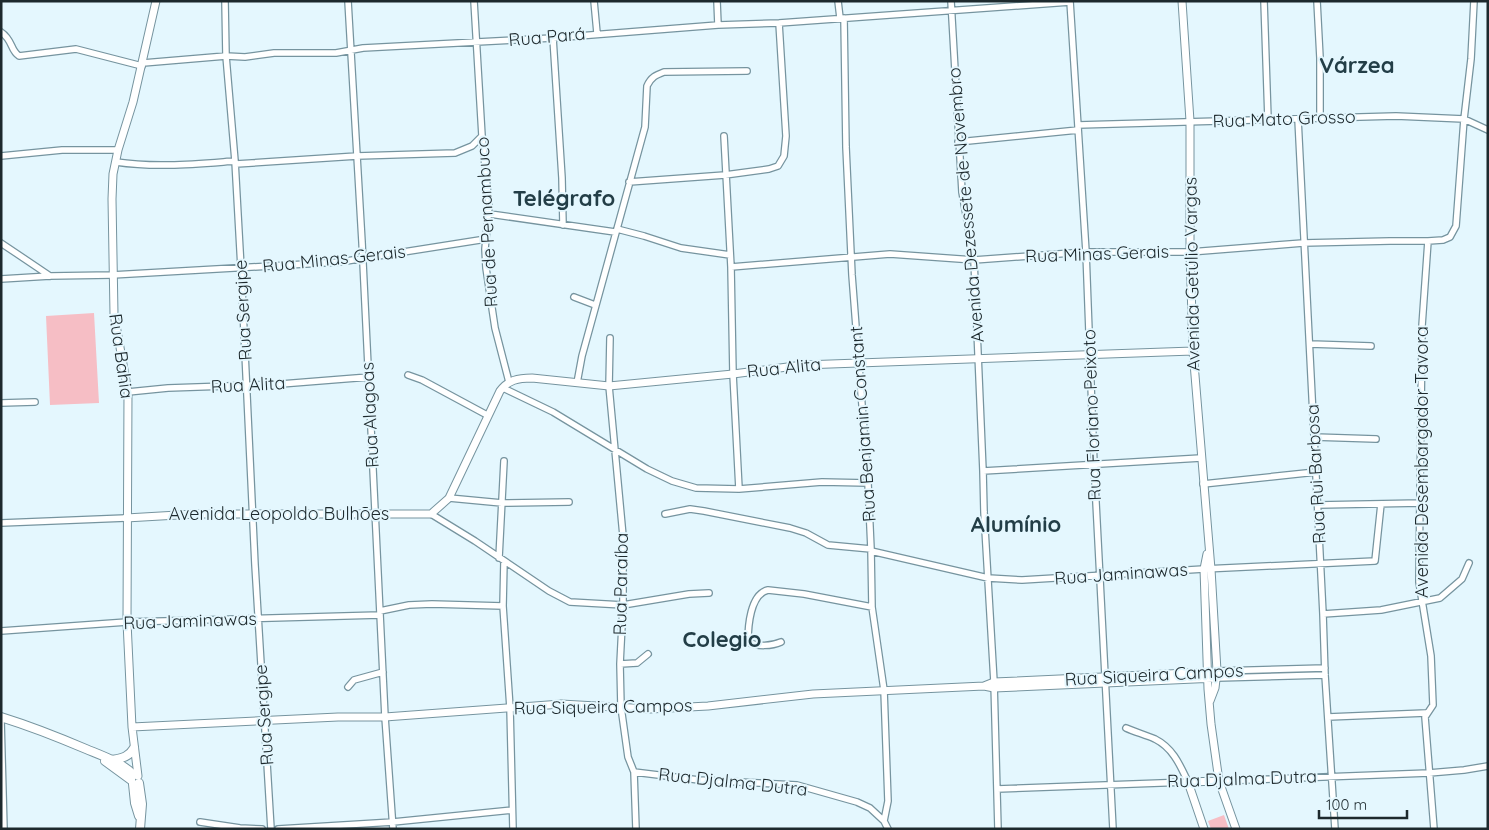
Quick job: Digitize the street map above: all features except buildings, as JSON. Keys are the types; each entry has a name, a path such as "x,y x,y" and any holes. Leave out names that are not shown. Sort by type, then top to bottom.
{"main road":[{"path":"1,719 28,725 126,767 135,780 135,803 140,825"},
{"path":"79,746 135,780"},
{"path":"112,760 125,757 134,748"}],"street":[{"name":"Rua Bahia","path":"135,780 127,622 128,392 114,314 112,199 113,174 118,150 143,64 156,1"},
{"name":"Rua Sergipe","path":"225,1 226,56 235,163 252,514 271,829"},
{"name":"Rua Alagoas","path":"348,1 363,258 385,717 393,826"},
{"name":"Rua de Pernambuco","path":"474,1 482,136 490,214 485,249 495,328 509,382"},
{"path":"594,1 597,33"},
{"path":"717,1 718,25"},
{"name":"Rua Benjamin Constant","path":"838,1 842,18 846,164 868,483 872,607 884,690 888,801 884,820"},
{"name":"Avenida Dezessete de Novembro","path":"952,1 962,192 974,260 988,598 994,685 998,829"},
{"name":"Rua Pará","path":"1,32 10,39 18,56 76,49 143,64 226,56 245,57 274,53 336,53 351,50 553,38 597,33 718,25 779,23 1070,1"},
{"name":"Rua Floriano Peixoto","path":"1070,1 1086,252 1094,464 1113,829"},
{"name":"Avenida Getúlio Vargas","path":"1182,1 1190,121 1190,252 1193,351 1208,546 1207,569 1210,621 1217,675 1210,701"},
{"path":"1264,1 1268,119"},
{"path":"1316,1 1320,58 1320,118"},
{"path":"1464,119 1471,59 1474,1"},
{"path":"629,182 725,175 769,169 778,166 782,162 786,136 779,23"},
{"path":"553,38 562,178 563,225"},
{"path":"577,383 595,305 645,127 647,86 650,80 656,74 674,72 747,71"},
{"name":"Rua Mato Grosso","path":"958,142 1078,128 1190,121 1396,116 1464,119 1488,130"},
{"name":"Rua Rui Barbosa","path":"1298,119 1334,829"},
{"name":"Rua Minas Gerais","path":"731,267 890,254 974,260 1086,252 1190,252 1303,243 1443,240 1450,237 1456,226 1464,119"},
{"path":"116,162 168,167 357,156 455,153 472,146 482,136"},
{"path":"724,136 739,489"},
{"path":"1,156 62,150 118,150"},
{"path":"490,214 616,231 644,236 681,248 730,255"},
{"name":"Rua Minas Gerais","path":"1,279 112,275 340,262 486,238"},
{"name":"Avenida Desembargador Tavora","path":"1428,241 1422,326 1419,582 1430,656 1433,706 1426,713 1425,717 1434,829"},
{"path":"1,243 50,276"},
{"path":"574,297 595,305"},
{"name":"Rua Paraíba","path":"610,338 609,386 623,536 623,605 620,664 621,707 628,757 634,772 636,829"},
{"path":"1310,344 1371,346"},
{"name":"Rua Alita","path":"509,382 520,378 532,378 609,386 803,365 1193,351"},
{"path":"408,375 422,380 487,415"},
{"name":"Rua Alita","path":"128,392 168,388 369,377"},
{"path":"509,382 503,388 487,415 448,498 431,514 563,600 580,604 623,605 690,594 709,593"},
{"path":"503,388 553,412 647,470 687,486 713,490 822,482 868,483"},
{"path":"1,403 35,402"},
{"path":"1314,437 1376,439"},
{"path":"983,470 1201,458"},
{"path":"504,461 502,503 503,606 510,708 513,829"},
{"path":"1203,484 1316,472"},
{"path":"448,498 502,503 569,502"},
{"path":"1318,505 1421,503"},
{"name":"Rua Jaminawas","path":"665,514 690,508 790,528 806,533 828,545 871,550 988,578 1022,580 1375,561 1381,504"},
{"name":"Avenida Leopoldo Bulhões","path":"1,523 159,515 431,514"},
{"path":"1323,614 1381,610 1440,598 1448,593 1462,578 1469,563"},
{"path":"782,642 754,645 748,642 753,609 756,600 764,591 804,594 872,607"},
{"name":"Rua Jaminawas","path":"1,632 127,622 258,619 380,613 409,605 503,606"},
{"name":"Avenida Getúlio Vargas","path":"1210,621 1208,675 1211,724 1220,781 1236,829"},
{"path":"620,664 637,663 648,654"},
{"path":"348,687 354,680 383,672"},
{"name":"Rua Siqueira Campos","path":"132,727 338,717 385,717 561,704 650,709 708,706 813,694 884,690 1208,675 1325,672"},
{"path":"1328,717 1426,713"},
{"path":"1,719 4,829"},
{"path":"1126,728 1166,746 1176,758 1188,782 1204,829"},
{"name":"Rua Djalma Dutra","path":"997,789 1429,773 1488,766"},
{"name":"Rua Djalma Dutra","path":"634,772 699,780 796,785 857,802 870,808 884,820"},
{"path":"278,829 393,826 512,810"},
{"path":"884,820 888,829"},
{"path":"200,822 262,829"}],"shaded area":[{"path":"94,313 99,403 50,405 46,316"},
{"path":"1224,815 1229,829 1211,829 1208,821"}],"district":[{"name":"Várzea","path":"1357,65"},
{"name":"Telégrafo","path":"564,198"},
{"name":"Alumínio","path":"1016,524"},
{"name":"Colegio","path":"722,639"}]}
